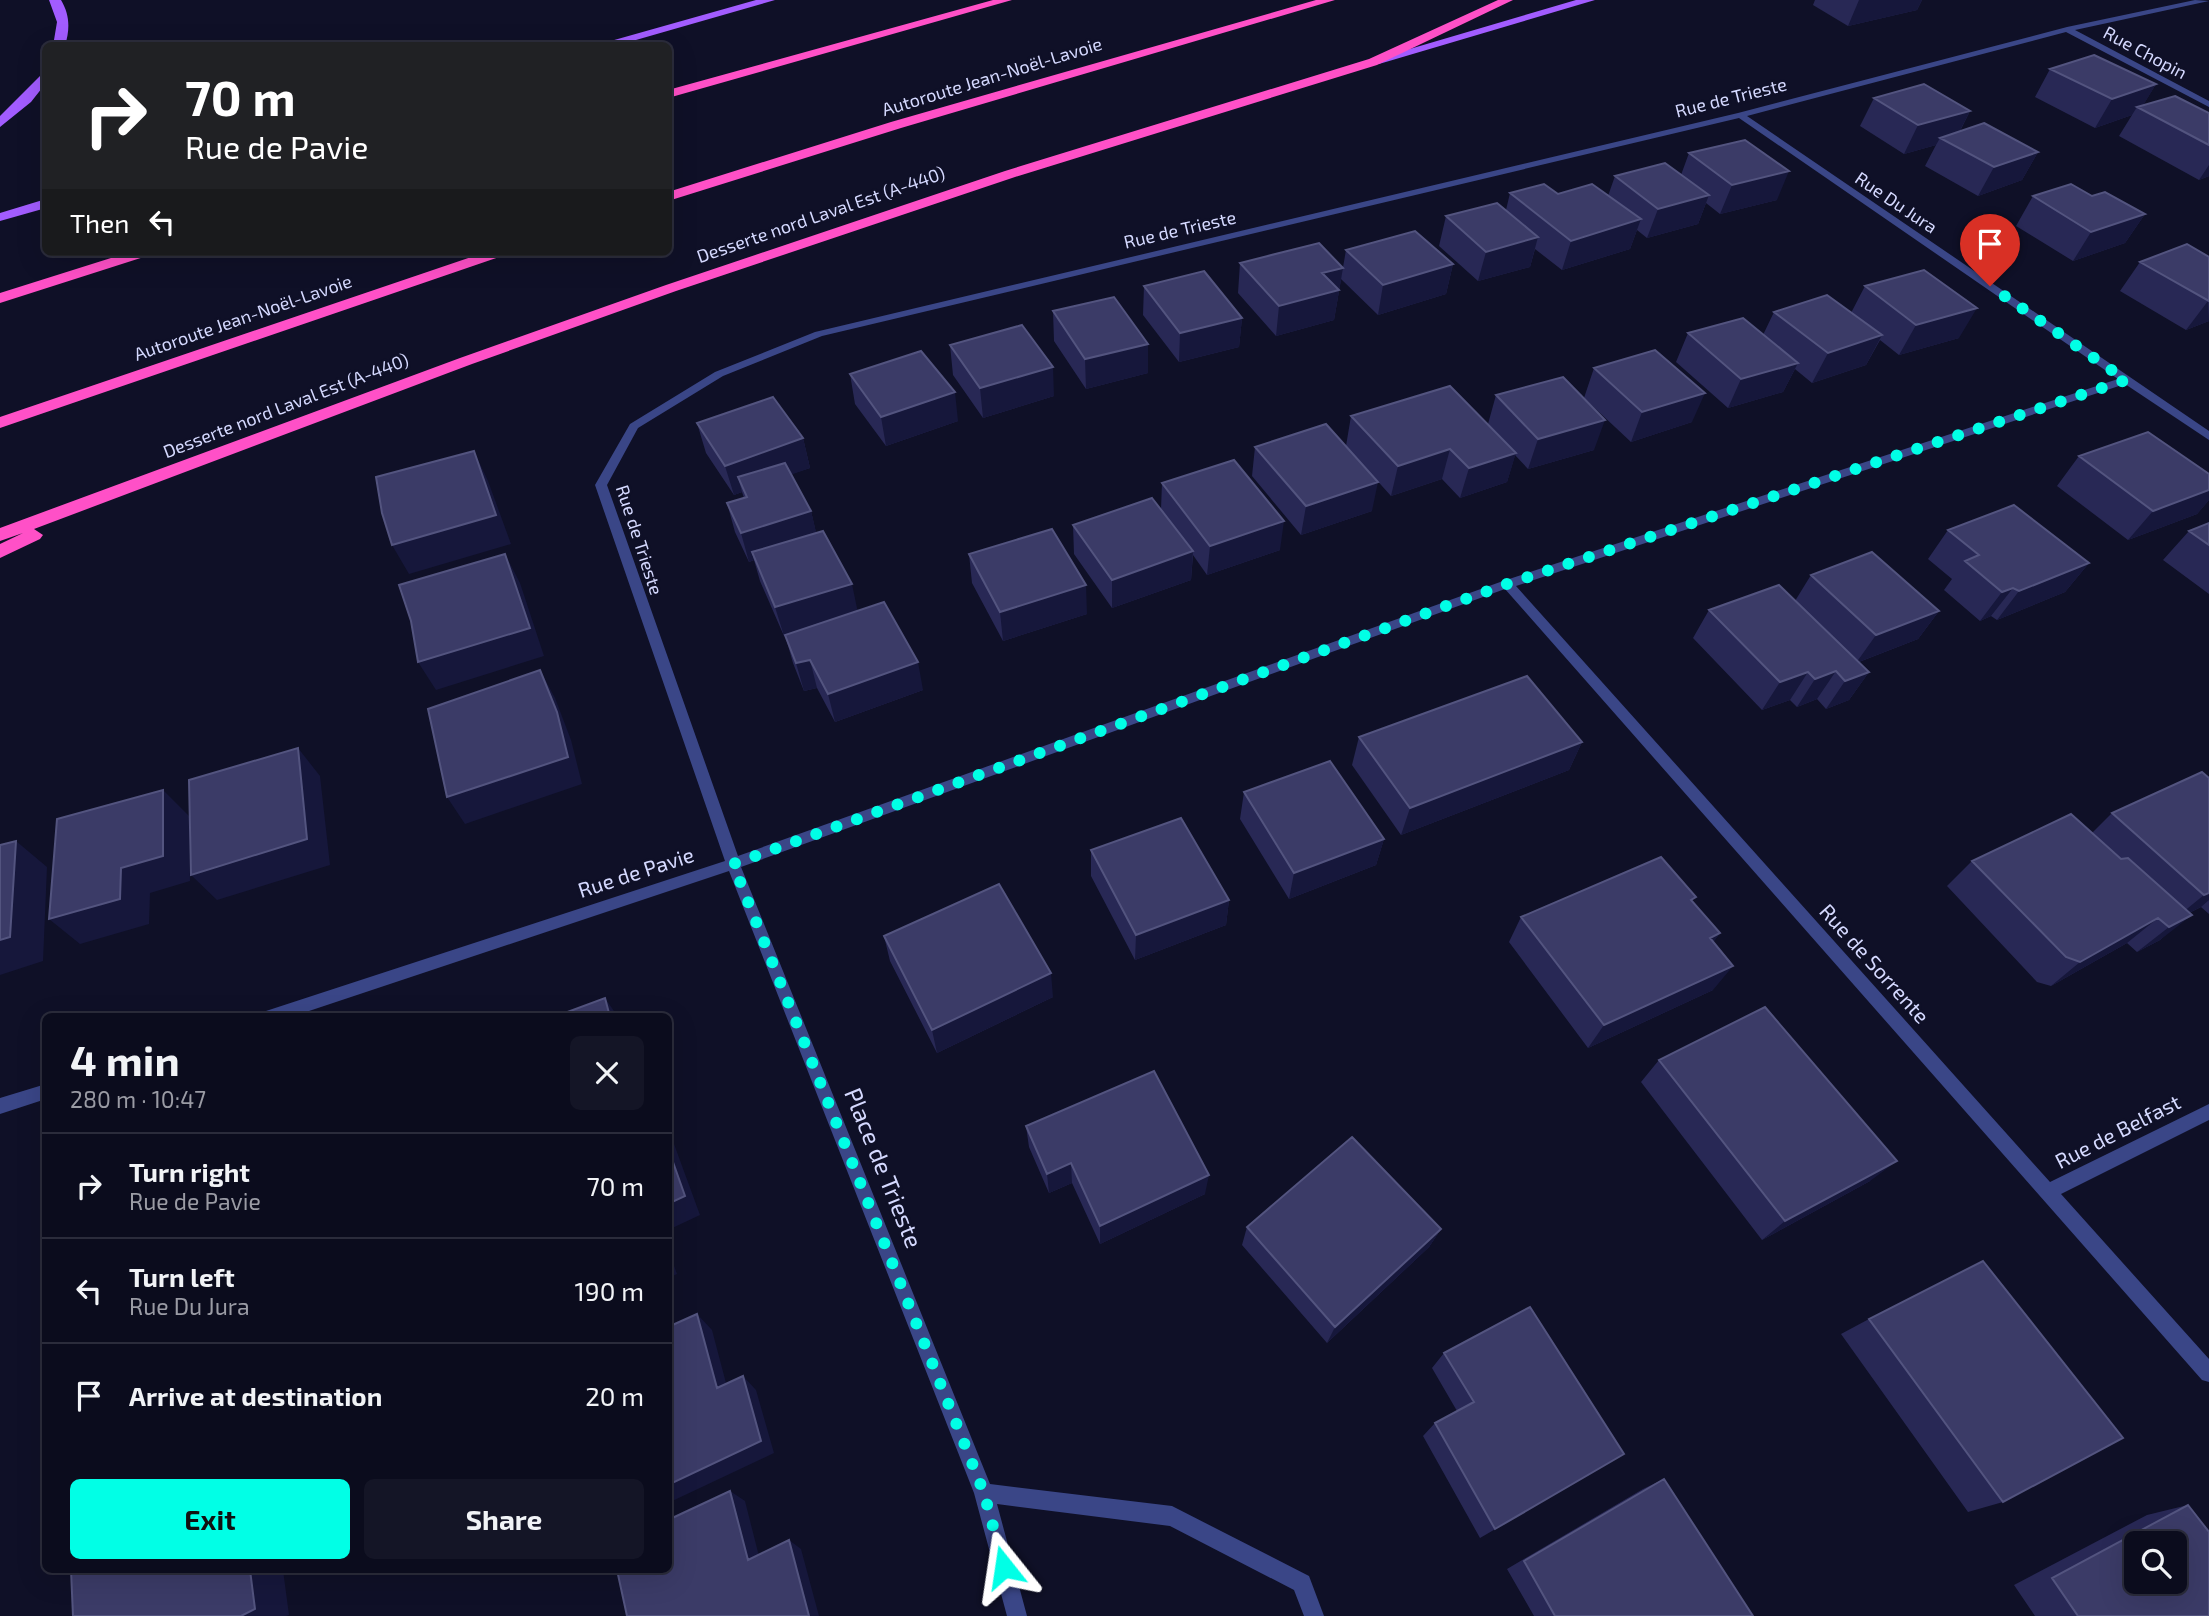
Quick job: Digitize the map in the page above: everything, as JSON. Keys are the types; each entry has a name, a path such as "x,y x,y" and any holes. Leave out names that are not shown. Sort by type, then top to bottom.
{"highway":[{"path":"672,93 1006,0"},
{"name":"Autoroute Jean-Noël-Lavoie","path":"672,196 896,125 1329,0"},
{"path":"1373,62 1507,0"},
{"name":"Desserte nord Laval Est (A-440)","path":"0,535 466,361 848,227 1100,145 1373,62"},
{"path":"0,298 132,256"},
{"name":"Autoroute Jean-Noël-Lavoie","path":"0,423 488,256"},
{"path":"0,552 113,493"}],"main road":[{"path":"55,0 62,11 64,24 60,42"},
{"path":"614,42 769,0"},
{"name":"Desserte nord Laval Est (A-440)","path":"1373,62 1589,0"},
{"path":"0,123 27,99 42,79"},
{"path":"0,217 42,204"}],"street":[{"name":"Rue de Trieste","path":"733,864 601,485 634,426 719,374 819,334 1740,115 2067,29 2206,0"},
{"name":"Rue Chopin","path":"2067,29 2209,104"},
{"name":"Rue Du Jura","path":"1740,115 2209,436"},
{"name":"Rue de Pavie","path":"281,1013 733,864 1507,584 2126,380"},
{"name":"Rue de Sorrente","path":"1507,584 2209,1373"},
{"name":"Place de Trieste","path":"733,864 984,1493 1017,1616"},
{"path":"0,1105 42,1092"},
{"name":"Rue de Belfast","path":"2048,1192 2209,1112"},
{"path":"984,1493 1172,1516 1302,1583 1314,1616"}],"building":[{"path":"2094,55 2156,84 2112,99 2050,69"},
{"path":"1924,84 1970,111 1918,125 1874,98"},
{"path":"2175,96 2209,113 2209,145 2137,107"},
{"path":"1984,123 2038,152 1994,167 1940,138"},
{"path":"1745,140 1789,171 1732,185 1689,153"},
{"path":"1665,163 1709,195 1658,209 1615,176"},
{"path":"1544,184 1558,194 1592,184 1641,219 1571,241 1510,193"},
{"path":"2071,184 2092,196 2105,192 2145,214 2091,232 2033,196"},
{"path":"1497,203 1538,237 1486,252 1446,216"},
{"path":"1415,231 1453,264 1383,285 1346,250"},
{"path":"1319,243 1343,268 1322,273 1339,290 1279,306 1240,263"},
{"path":"2187,244 2209,257 2209,301 2140,262"},
{"path":"1924,270 1977,308 1916,325 1865,286"},
{"path":"1204,271 1242,318 1180,333 1144,286"},
{"path":"1827,295 1882,335 1828,353 1774,312"},
{"path":"1114,297 1148,344 1085,359 1053,311"},
{"path":"1743,318 1798,363 1741,379 1688,333"},
{"path":"1022,325 1053,367 980,388 950,345"},
{"path":"1655,350 1705,393 1642,412 1594,368"},
{"path":"921,351 955,392 881,417 850,374"},
{"path":"1563,377 1605,420 1538,439 1496,395"},
{"path":"1450,386 1516,453 1469,468 1450,449 1398,466 1351,416"},
{"path":"773,397 803,438 725,466 697,423"},
{"path":"1326,424 1378,482 1306,506 1255,447"},
{"path":"2148,432 2209,474 2209,490 2153,511 2079,456"},
{"path":"474,451 496,515 392,545 382,513 376,477"},
{"path":"1234,460 1284,521 1210,546 1162,483"},
{"path":"785,463 811,511 741,533 727,503 747,497 738,477"},
{"path":"1152,498 1193,551 1112,580 1073,525"},
{"path":"2014,505 2089,563 2019,591 2013,588 2002,592 1965,561 1979,555 1948,530"},
{"path":"2209,523 2209,545 2189,531"},
{"path":"1052,529 1086,585 1000,612 969,554"},
{"path":"823,531 852,584 775,607 752,552"},
{"path":"1872,552 1939,611 1876,635 1811,575"},
{"path":"505,554 530,628 418,662 411,621 399,585"},
{"path":"1779,585 1869,672 1845,681 1836,671 1815,679 1808,672 1780,682 1709,610"},
{"path":"884,602 918,662 828,694 810,660 796,663 785,635"},
{"path":"540,670 557,712 568,757 447,797 428,709"},
{"path":"1527,676 1582,742 1410,808 1359,737"},
{"path":"298,748 307,839 191,875 189,780"},
{"path":"1330,761 1384,839 1294,873 1244,792"},
{"path":"2202,772 2209,778 2209,893 2204,895 2112,813"},
{"path":"163,790 163,856 121,868 120,899 49,919 57,819"},
{"path":"2071,814 2121,859 2128,858 2192,915 2169,927 2158,918 2080,962 2066,957 1972,861"},
{"path":"1181,818 1229,900 1136,935 1091,850"},
{"path":"16,841 10,937 0,940 0,845"},
{"path":"1661,857 1696,897 1691,900 1720,933 1710,938 1733,966 1604,1025 1521,917"},
{"path":"999,884 1051,973 932,1030 884,936"},
{"path":"605,998 609,1013 565,1013"},
{"path":"1765,1007 1897,1161 1785,1221 1659,1060"},
{"path":"1154,1071 1209,1175 1100,1226 1071,1163 1047,1174 1026,1126"},
{"path":"1352,1137 1441,1229 1335,1327 1247,1227"},
{"path":"672,1159 685,1196 672,1202"},
{"path":"1983,1261 2123,1438 2003,1502 1869,1319"},
{"path":"1530,1307 1624,1454 1495,1529 1435,1423 1474,1402 1444,1353"},
{"path":"697,1314 717,1388 743,1376 761,1441 672,1483 672,1325"},
{"path":"1664,1479 1753,1616 1555,1616 1524,1561"},
{"path":"730,1491 748,1560 789,1540 809,1616 627,1616 618,1573 672,1573 672,1518"},
{"path":"2188,1505 2209,1532 2209,1616 2078,1616 2052,1578 2124,1539 2124,1594 2187,1594 2187,1531 2140,1531"},
{"path":"71,1573 250,1573 255,1609 241,1616 73,1616"}],"route":[{"path":"1004,1567 984,1493 733,864 1507,584 2126,380 1990,286"}]}
